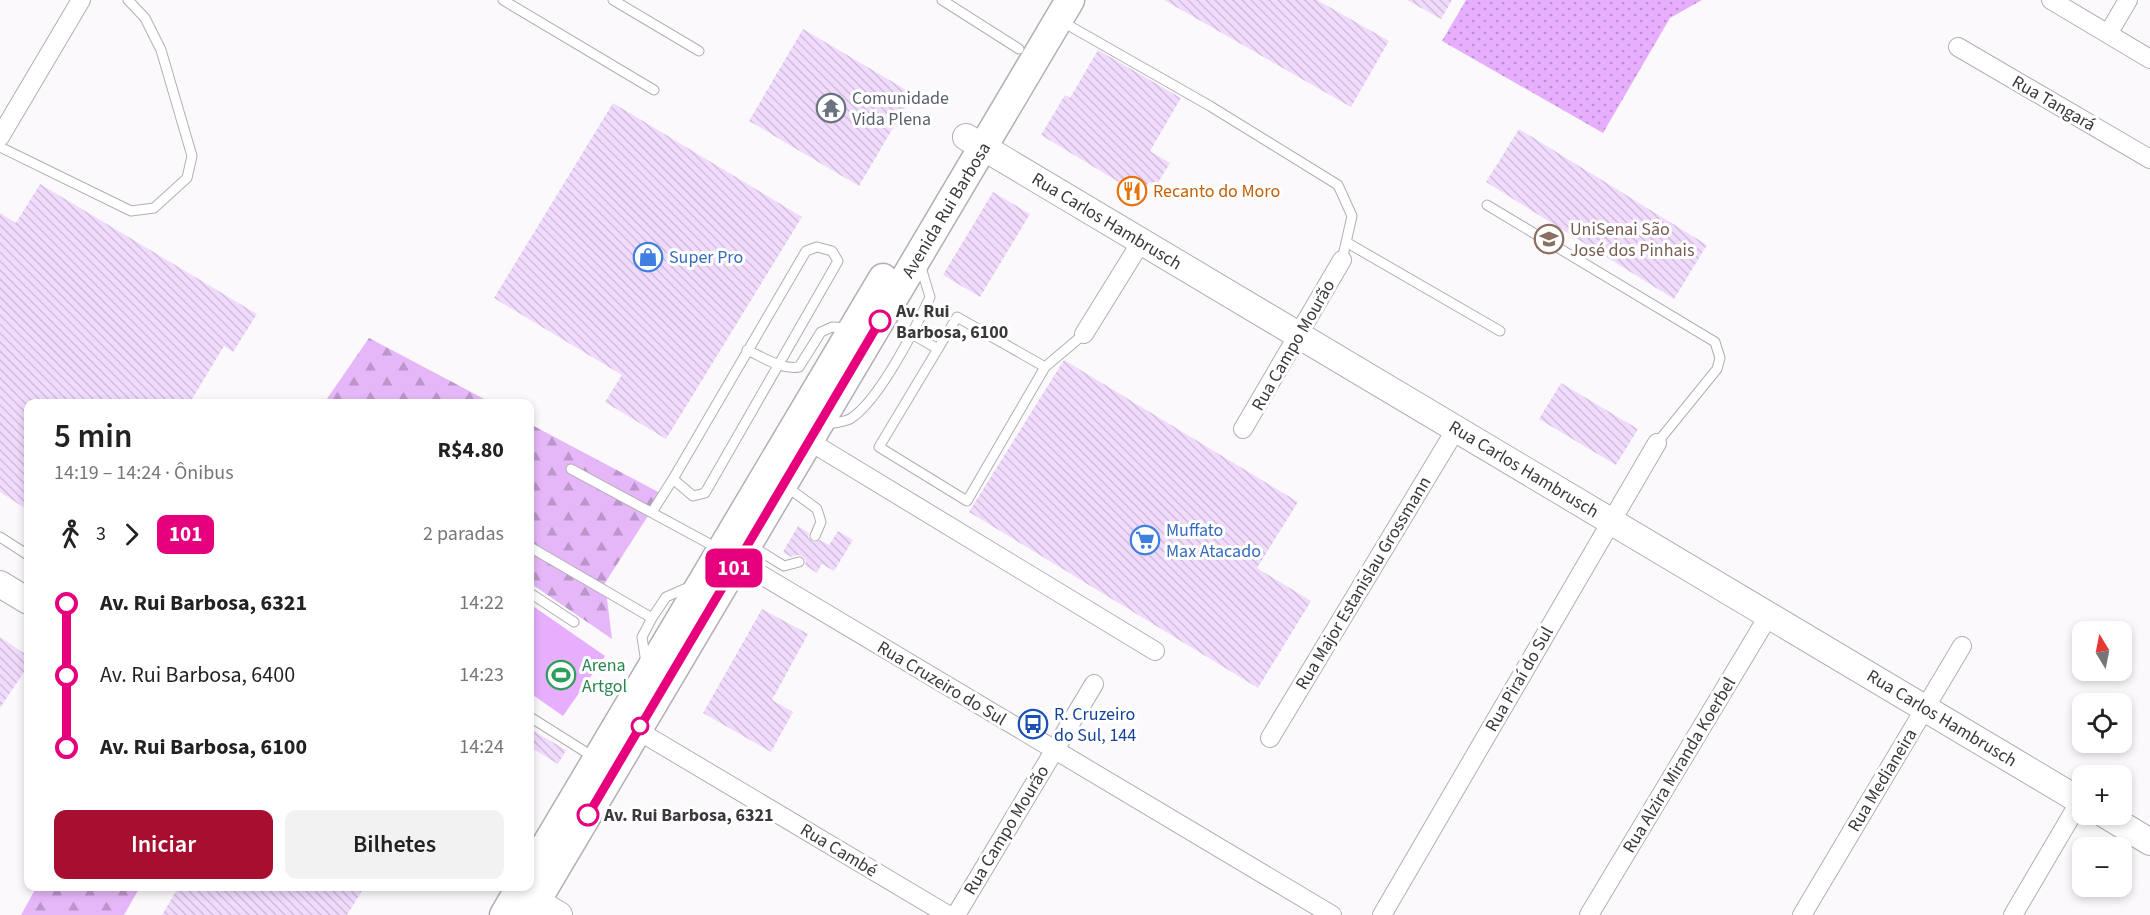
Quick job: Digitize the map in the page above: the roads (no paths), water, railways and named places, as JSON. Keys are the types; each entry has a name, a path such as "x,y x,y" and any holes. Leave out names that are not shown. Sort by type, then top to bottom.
{"main road":[{"name":"Avenida Rui Barbosa","path":"534,885 597,759 702,583 736,552 783,485 918,257 1019,49 1059,6"},
{"name":"Avenida Rui Barbosa","path":"534,887 638,730 736,552 853,328 975,142 1059,6"},
{"name":"Avenida Rui Barbosa","path":"504,915 529,895"}],"street":[{"path":"0,136 81,0"},
{"path":"2051,0 2150,59"},
{"path":"2108,34 2128,0"},
{"name":"Rua Tangará","path":"1958,47 2150,159"},
{"name":"Rua Carlos Hambrusch","path":"975,142 2072,796"},
{"path":"1084,334 1141,242"},
{"name":"Rua Campo Mourão","path":"1243,429 1342,260"},
{"name":"Rua Major Estanislau Grossmann","path":"1270,738 1456,429"},
{"path":"814,434 1155,651"},
{"name":"Rua Piraí do Sul","path":"1382,915 1657,443"},
{"name":"Rua Cruzeiro do Sul","path":"736,552 1055,750 1332,915"},
{"path":"0,584 24,599"},
{"name":"Rua Alzira Miranda Koerbel","path":"1589,915 1769,615"},
{"name":"Rua Medianeira","path":"1802,915 1962,646"},
{"name":"Rua Campo Mourão","path":"956,915 1094,684"},
{"name":"Rua Cambé","path":"638,730 948,915"},
{"path":"2013,915 2072,816"},
{"path":"2122,825 2150,842"}],"lane":[{"path":"0,147 131,211 154,208 188,178 192,156 161,50 145,18 128,0"},
{"path":"503,0 654,90"},
{"path":"613,0 699,51"},
{"path":"942,0 1019,49"},
{"path":"1059,6 1210,106 1338,185 1352,216 1342,260"},
{"path":"1487,205 1715,342 1720,358 1717,369 1657,443"},
{"path":"1346,242 1500,331"},
{"path":"652,512 806,251 817,247 832,251 838,261 705,494 693,496 673,479"},
{"path":"814,434 849,420 872,397 912,334 930,297 918,257"},
{"path":"1044,367 957,317 879,447 967,501 1044,367 1084,334"},
{"path":"747,350 790,368 799,366 825,328 853,328"},
{"path":"912,334 938,349"},
{"path":"571,469 652,512 736,552 784,566 799,562"},
{"path":"783,485 816,509 821,522 815,536"},
{"path":"0,537 24,552"},
{"path":"534,548 652,618"},
{"path":"648,674 642,637 652,618 666,597 702,583"},
{"path":"534,596 574,622"},
{"path":"534,720 597,759"}],"place":[{"name":"Comunidade Vida Plena","path":"831,108"},
{"name":"Recanto do Moro","path":"1132,191"},
{"name":"UniSenai São José dos Pinhais","path":"1549,239"},
{"name":"Super Pro","path":"648,257"},
{"name":"Av. Rui Barbosa, 6100","path":"880,321"},
{"name":"Muffato Max Atacado","path":"1145,540"},
{"name":"Arena Artgol","path":"561,675"},
{"name":"R. Cruzeiro do Sul, 144","path":"1033,724"},
{"name":"Av. Rui Barbosa, 6321","path":"588,815"}]}
